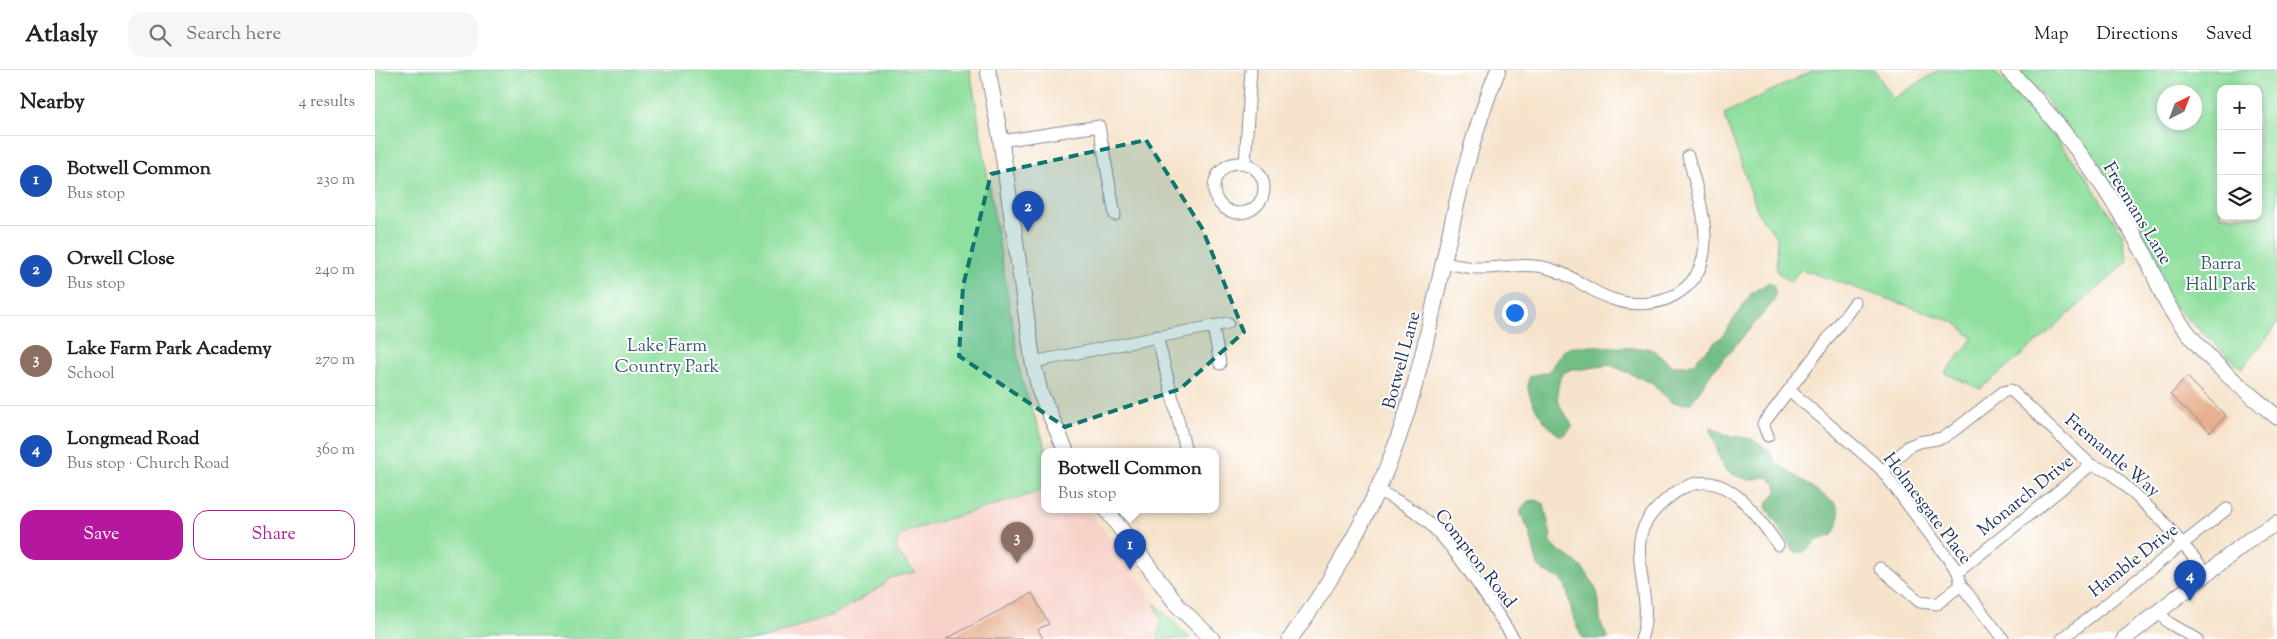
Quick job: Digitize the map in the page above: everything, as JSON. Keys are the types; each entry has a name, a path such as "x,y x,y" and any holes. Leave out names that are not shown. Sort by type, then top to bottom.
{"street":[{"path":"988,70 1001,141 1033,362 1040,392 1065,448"},
{"path":"1245,164 1251,70"},
{"name":"Botwell Lane","path":"1290,639 1334,571 1378,490 1405,418 1476,132 1498,70"},
{"name":"Freemans Lane","path":"2008,70 2035,96 2091,171 2146,257 2170,309 2207,357 2277,417"},
{"path":"1001,141 1099,126 1115,215"},
{"path":"1444,263 1477,268 1544,267 1571,276 1601,294 1622,302 1645,304 1671,298 1685,288 1695,276 1702,262 1705,247 1704,225 1688,156"},
{"path":"1245,164 1257,170 1263,183 1262,197 1254,208 1248,211 1234,212 1227,210 1215,197 1214,185 1218,174 1227,166 1245,164"},
{"path":"1768,436 1763,424 1855,303"},
{"path":"1033,362 1228,322"},
{"path":"1213,326 1220,364"},
{"path":"1157,336 1185,448"},
{"name":"Holmesgate Place","path":"1789,390 1883,472 1958,572 1961,585 2003,639"},
{"name":"Fremantle Way","path":"1883,472 1909,446 1919,442 1942,438 2003,392 2011,390 2091,465 2110,472 2161,519 2208,574"},
{"name":"Monarch Drive","path":"1958,572 2091,465"},
{"path":"1641,639 1645,608 1641,538 1648,519 1671,496 1688,486 1702,483 1715,484 1728,489 1750,506 1779,545"},
{"name":"Compton Road","path":"1378,490 1413,510 1437,532 1459,559 1515,639"},
{"name":"Hamble Drive","path":"2062,639 2227,509"},
{"path":"1109,513 1178,606 1211,639"},
{"path":"2124,639 2253,537 2277,522"},
{"path":"1880,568 1920,602 1937,604 1961,585"},
{"path":"2159,612 2169,623 2197,639"}],"highlighted area":[{"path":"1146,140 1202,228 1244,332 1180,389 1065,427 959,356 963,286 991,174"}],"shaded area":[{"path":"1041,491 1041,513 1091,513 1155,603 1161,620 1158,639 762,639 835,614 884,585 889,578 915,572 911,566 902,560 896,551 897,540 907,531"}],"green space":[{"name":"Lake Farm Country Park","path":"375,70 970,70 1022,382 1046,448 1041,448 1041,491 907,531 897,540 896,550 900,557 915,572 889,578 884,585 835,614 762,639 375,639"},
{"path":"1814,70 1875,70 1893,99 1939,70 1992,70 2027,102 2083,172 2122,234 2128,261 2042,338 1980,389 1945,373 1973,338 1954,322 1801,269 1790,282 1776,271 1777,237 1759,215 1724,114"},
{"name":"Barra Hall Park","path":"2016,70 2277,70 2277,325 2242,369 2174,306 2089,159 2045,98"},
{"path":"1769,282 1774,288 1774,301 1709,376 1691,403 1672,402 1650,382 1610,365 1572,369 1563,373 1558,388 1558,398 1561,408 1572,427 1562,436 1549,427 1537,410 1529,391 1528,383 1530,376 1548,372 1565,350 1579,346 1646,348 1653,350 1673,366 1692,364 1724,334 1751,294"},
{"path":"1712,427 1726,435 1752,439 1769,451 1776,463 1835,503 1839,519 1832,535 1816,541 1806,551 1795,553 1766,507 1768,501 1777,492 1776,485 1767,477 1750,480 1728,472 1720,459 1710,428"},
{"path":"1536,500 1544,504 1551,536 1549,540 1553,546 1573,559 1593,583 1598,598 1601,624 1609,639 1583,639 1574,620 1565,584 1538,566 1529,530 1521,515 1521,509 1528,501"},
{"path":"1155,603 1191,639 1158,639 1161,620"}],"building":[{"path":"2187,377 2226,416 2210,432 2170,395"},
{"path":"1032,593 1049,624 1038,629 1043,639 946,639"}],"place":[{"name":"Orwell Close","path":"1028,232"},
{"name":"Lake Farm Park Academy","path":"1017,563"},
{"name":"Botwell Common","path":"1130,570"},
{"name":"Longmead Road","path":"2190,601"}]}
